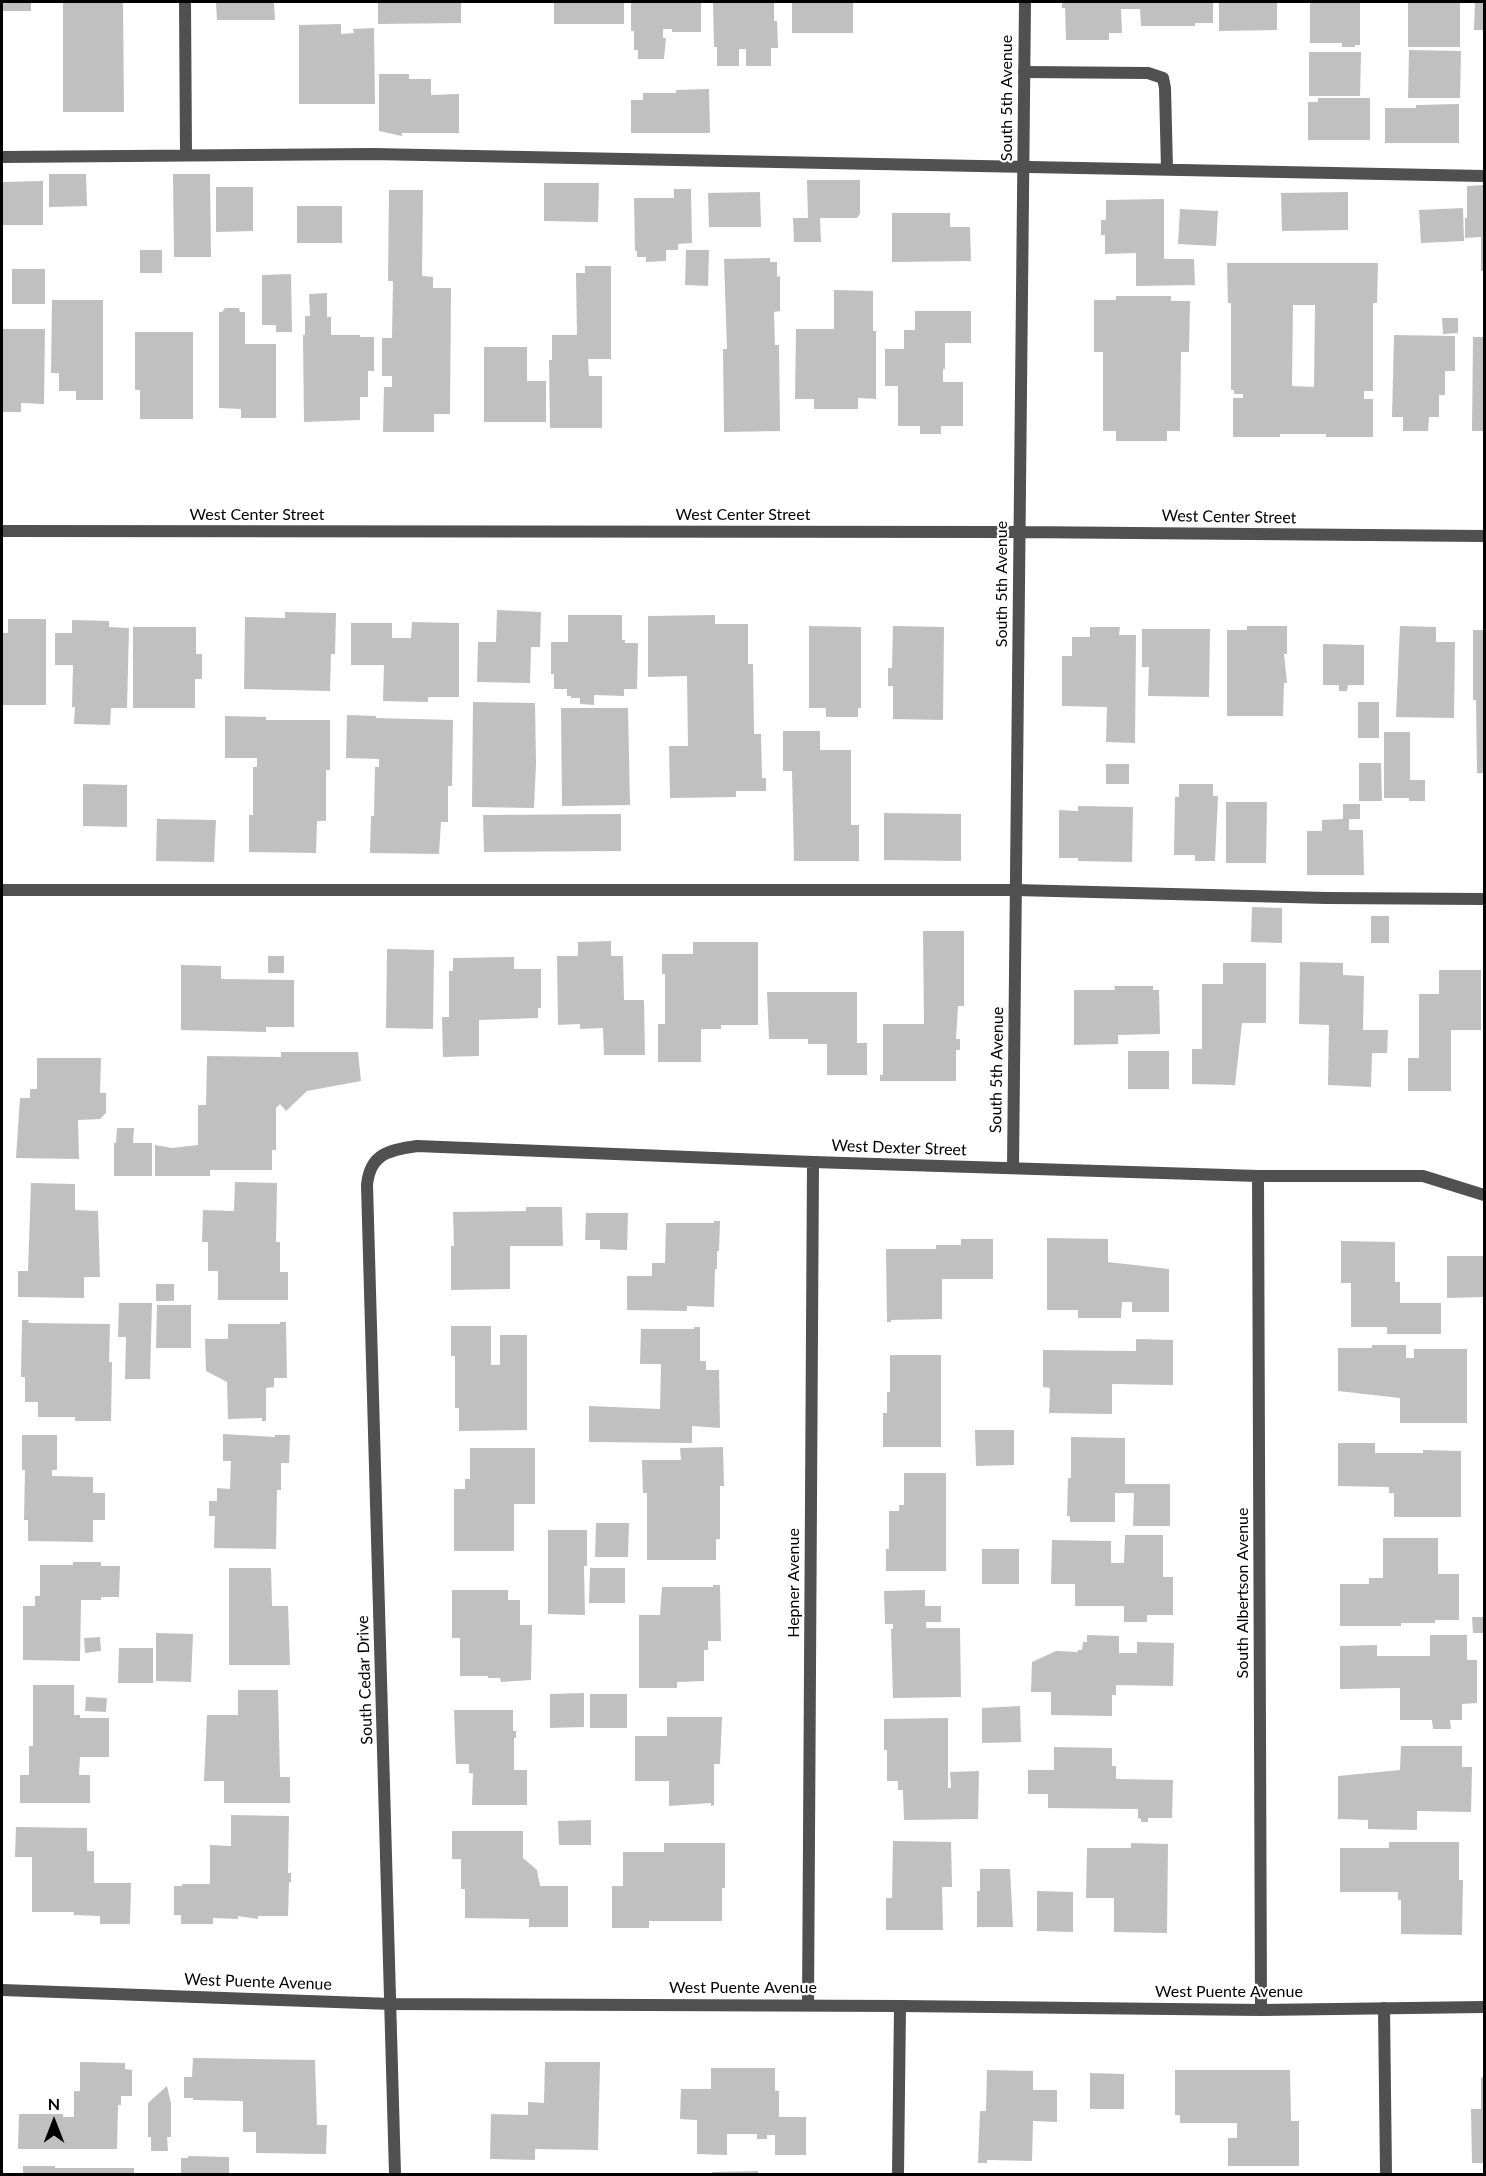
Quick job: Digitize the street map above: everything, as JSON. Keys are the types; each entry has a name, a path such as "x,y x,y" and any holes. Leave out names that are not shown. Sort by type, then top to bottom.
{"street":[{"path":"185,2 186,155"},
{"name":"South 5th Avenue","path":"1013,1167 1024,2"},
{"path":"1024,72 1148,73 1163,78 1167,169"},
{"path":"2,157 373,154 1485,176"},
{"name":"West Center Street","path":"2,531 1018,532 1485,536"},
{"path":"2,890 1016,890 1327,898 1485,899"},
{"name":"West Dexter Street","path":"367,1185 368,1171 377,1158 393,1149 417,1146 813,1162 1258,1176 1423,1176 1485,1195"},
{"name":"Hepner Avenue","path":"808,2005 813,1162"},
{"name":"South Albertson Avenue","path":"1258,1176 1261,2010"},
{"name":"South Cedar Drive","path":"367,1185 395,2175"},
{"name":"West Puente Avenue","path":"2,1990 391,2004 808,2005 1261,2010 1485,2007"},
{"path":"898,2175 900,2006"},
{"path":"1384,2008 1386,2175"}],"building":[{"path":"2,2 31,2 31,11 2,11"},
{"path":"63,2 123,2 124,112 63,112"},
{"path":"216,2 274,2 275,20 217,20"},
{"path":"378,2 461,2 461,23 378,24"},
{"path":"554,2 624,2 624,24 554,24"},
{"path":"631,2 701,2 701,32 672,32 672,29 663,29 663,38 666,38 664,59 638,59 638,50 634,50 634,31 631,31"},
{"path":"774,2 778,48 771,48 771,66 746,66 746,49 739,49 739,66 717,66 713,3"},
{"path":"792,2 853,2 853,33 792,33"},
{"path":"1062,2 1213,2 1213,23 1195,23 1195,26 1141,26 1140,9 1121,9 1122,33 1109,33 1109,40 1066,40 1065,8 1062,8"},
{"path":"1219,2 1277,2 1277,30 1219,31"},
{"path":"1310,2 1360,2 1360,45 1342,47 1342,43 1310,43"},
{"path":"1408,2 1460,2 1460,47 1408,47"},
{"path":"1475,2 1484,2 1484,30 1474,30"},
{"path":"341,24 341,34 354,33 353,29 374,28 375,104 299,104 299,25"},
{"path":"1409,50 1461,51 1460,98 1408,98"},
{"path":"1309,52 1361,52 1360,96 1309,96"},
{"path":"379,74 409,74 409,79 431,79 431,95 459,94 459,133 402,133 402,136 379,131"},
{"path":"709,89 710,133 631,133 631,100 643,100 643,93 676,93 676,90"},
{"path":"1318,98 1370,98 1370,140 1308,140 1308,102 1318,102"},
{"path":"1459,104 1459,143 1385,143 1385,108"},
{"path":"49,174 86,174 87,206 49,207"},
{"path":"173,174 210,174 211,257 174,257"},
{"path":"807,180 860,180 860,214 857,218 820,218 821,242 794,242 793,218 808,218"},
{"path":"43,181 43,225 2,225 2,182"},
{"path":"544,183 599,183 598,222 544,221"},
{"path":"1484,185 1484,271 1481,271 1481,237 1465,238 1465,218 1467,218 1467,186"},
{"path":"216,187 253,187 253,231 216,232"},
{"path":"674,189 691,189 692,243 678,244 678,250 666,250 666,261 646,262 646,257 637,257 637,251 635,251 634,198 674,198"},
{"path":"389,190 423,190 422,276 433,277 433,288 451,288 450,414 434,414 434,432 383,432 384,387 392,387 392,376 382,376 382,338 392,338 393,281 388,281"},
{"path":"760,192 761,227 709,227 708,193"},
{"path":"1348,192 1348,230 1282,231 1281,193"},
{"path":"1164,199 1164,259 1194,259 1195,285 1136,286 1136,253 1105,254 1105,235 1101,235 1101,220 1106,220 1106,200"},
{"path":"297,206 342,206 342,243 297,243"},
{"path":"1463,208 1464,241 1421,243 1419,210"},
{"path":"1180,209 1218,211 1216,246 1178,244"},
{"path":"892,213 950,213 950,227 970,227 971,261 892,262"},
{"path":"140,250 162,250 162,273 140,273"},
{"path":"686,250 709,250 708,286 685,285"},
{"path":"770,258 770,262 777,262 777,277 780,276 780,311 774,312 775,345 779,345 780,431 724,432 723,349 727,349 724,259"},
{"path":"1227,263 1378,263 1377,303 1373,303 1373,391 1364,391 1364,399 1373,399 1373,437 1280,434 1280,437 1233,437 1233,398 1243,398 1243,394 1234,394 1234,390 1231,390 1231,303 1228,303","holes":["1293,305 1315,305 1314,387 1292,386"]},
{"path":"585,266 611,266 611,359 588,359 589,376 602,376 602,428 550,428 549,360 552,360 552,335 577,335 576,273 585,273"},
{"path":"12,269 45,269 45,304 12,304"},
{"path":"291,274 292,332 276,332 276,325 262,325 262,275"},
{"path":"834,290 873,291 873,331 876,331 876,399 858,398 858,409 814,409 814,399 795,399 796,329 834,329"},
{"path":"327,293 327,317 331,317 331,335 374,337 374,371 368,371 368,397 360,397 360,420 304,422 303,335 305,335 305,316 310,316 309,294"},
{"path":"1116,296 1171,296 1171,301 1190,301 1189,352 1181,352 1180,431 1167,431 1167,441 1116,441 1116,431 1103,431 1103,352 1094,352 1094,300 1116,300"},
{"path":"52,300 103,300 103,400 76,400 76,391 59,391 59,373 51,373"},
{"path":"225,308 239,308 240,312 245,312 245,344 276,344 276,418 241,418 241,409 219,408 219,312"},
{"path":"915,311 971,311 971,343 945,343 945,369 943,369 943,382 963,382 963,426 941,426 941,434 920,434 920,426 898,426 898,386 885,386 885,349 904,349 904,330 915,330"},
{"path":"1442,318 1458,318 1458,333 1443,334"},
{"path":"2,329 45,329 44,404 21,403 21,412 2,412"},
{"path":"135,332 193,332 193,419 140,419 140,390 135,390"},
{"path":"1394,335 1455,336 1455,371 1445,371 1445,395 1439,395 1439,417 1429,417 1428,431 1403,431 1403,417 1392,417"},
{"path":"1473,337 1484,337 1484,431 1472,431"},
{"path":"484,347 527,347 527,381 546,381 546,422 484,422"},
{"path":"497,610 541,612 540,647 531,647 530,683 477,682 478,642 496,642"},
{"path":"285,612 336,613 335,654 331,654 330,691 244,689 245,617 285,618"},
{"path":"568,615 622,615 622,640 625,640 625,643 638,643 637,689 624,689 624,696 594,695 594,705 580,704 580,698 567,696 567,689 554,689 554,674 551,674 551,642 568,642"},
{"path":"715,615 715,624 748,624 748,664 753,664 754,734 761,734 762,778 766,778 766,791 736,791 736,797 670,798 669,746 688,746 687,676 648,677 648,616"},
{"path":"8,619 46,619 46,705 2,705 2,633 8,633"},
{"path":"72,620 109,621 109,627 129,628 127,708 111,708 110,725 74,724 73,665 55,665 55,633 72,633"},
{"path":"412,622 459,623 459,697 428,697 428,702 383,701 384,665 351,665 351,623 392,623 392,638 411,638"},
{"path":"809,626 861,627 861,708 858,708 858,717 826,717 826,708 809,708"},
{"path":"893,626 944,627 943,720 893,719 893,686 888,686 888,668 892,668"},
{"path":"1247,626 1287,626 1287,654 1284,654 1287,683 1284,683 1283,716 1227,716 1227,630 1247,630"},
{"path":"1400,626 1436,627 1436,642 1455,642 1454,718 1396,717"},
{"path":"133,627 196,627 196,654 202,654 202,679 195,679 195,708 133,708"},
{"path":"1090,627 1120,627 1119,635 1136,635 1135,743 1106,742 1107,707 1062,706 1062,656 1072,656 1072,637 1090,637"},
{"path":"1142,629 1210,629 1209,697 1148,696 1149,667 1142,667"},
{"path":"1473,630 1484,630 1484,773 1477,773 1476,700 1473,700"},
{"path":"1323,644 1364,645 1364,685 1348,685 1347,691 1339,691 1339,685 1323,685"},
{"path":"473,702 535,703 534,808 472,807"},
{"path":"1358,702 1379,702 1379,738 1358,738"},
{"path":"561,708 628,708 630,805 562,806"},
{"path":"347,715 453,720 452,786 448,786 448,822 441,822 439,854 370,853 371,816 374,816 375,767 379,767 379,759 346,758"},
{"path":"225,716 266,717 266,720 330,720 330,770 326,770 326,821 317,821 316,853 249,852 249,815 253,815 253,767 257,767 257,758 225,758"},
{"path":"783,731 820,731 820,750 851,750 851,825 859,825 859,861 794,861 792,771 783,771"},
{"path":"1384,732 1410,732 1410,780 1425,780 1425,801 1409,801 1409,798 1384,798"},
{"path":"1359,763 1381,763 1382,801 1359,801"},
{"path":"1106,764 1129,764 1129,784 1106,784"},
{"path":"83,784 127,785 127,827 83,826"},
{"path":"1179,784 1213,784 1213,796 1218,796 1215,861 1195,861 1195,855 1174,855 1175,797 1179,797"},
{"path":"1226,802 1267,802 1266,863 1226,863"},
{"path":"1343,804 1360,804 1360,819 1349,819 1349,830 1363,830 1364,875 1307,875 1307,831 1322,831 1322,820 1343,819"},
{"path":"1078,806 1133,807 1132,862 1078,861 1078,858 1059,858 1059,810 1078,811"},
{"path":"884,813 961,814 961,861 884,860"},
{"path":"621,814 621,851 484,852 483,815"},
{"path":"157,819 216,820 214,862 156,861"},
{"path":"1252,907 1282,908 1282,943 1251,942"},
{"path":"1371,916 1389,916 1389,943 1371,943"},
{"path":"923,931 964,931 964,1006 958,1006 956,1039 960,1039 960,1050 956,1050 956,1081 880,1081 880,1075 883,1075 883,1024 924,1024"},
{"path":"611,941 611,956 623,956 624,1000 644,1000 645,1055 604,1055 603,1028 580,1029 580,1024 558,1025 557,956 578,956 578,942"},
{"path":"693,942 758,942 758,1025 721,1025 721,1029 701,1029 701,1062 658,1062 658,1024 665,1024 665,974 662,974 662,954 693,954"},
{"path":"387,949 434,950 433,1029 386,1028"},
{"path":"268,956 284,956 284,973 268,973"},
{"path":"514,957 514,969 541,969 541,1008 538,1008 538,1018 479,1020 479,1056 443,1057 442,1017 449,1017 449,971 453,971 453,958"},
{"path":"1300,962 1343,963 1343,975 1364,976 1363,1030 1388,1030 1387,1053 1372,1053 1371,1087 1328,1085 1329,1025 1299,1024"},
{"path":"1223,963 1266,963 1266,1023 1242,1023 1235,1085 1192,1084 1192,1049 1202,1049 1202,984 1223,984"},
{"path":"181,965 221,966 221,979 294,980 294,1027 266,1027 266,1032 181,1030"},
{"path":"1439,970 1481,970 1481,1030 1451,1030 1451,1091 1408,1091 1408,1058 1419,1058 1419,994 1439,994"},
{"path":"1114,986 1153,986 1153,990 1159,990 1160,1034 1118,1035 1118,1044 1074,1045 1074,990 1115,990"},
{"path":"767,992 857,992 857,1043 867,1043 867,1075 827,1075 827,1044 808,1044 808,1039 769,1039"},
{"path":"1128,1051 1169,1051 1169,1089 1128,1089"},
{"path":"281,1052 358,1052 361,1081 307,1091 286,1111 280,1104 276,1108 276,1150 272,1150 272,1170 210,1170 210,1176 155,1176 155,1145 172,1148 198,1145 198,1105 206,1105 207,1056 281,1057"},
{"path":"37,1058 101,1058 100,1093 106,1093 106,1113 100,1119 78,1120 79,1159 16,1158 20,1098 30,1098 30,1089 37,1089"},
{"path":"117,1128 134,1128 133,1143 152,1143 152,1176 114,1176 114,1143 116,1143"},
{"path":"235,1182 277,1183 276,1242 280,1242 280,1272 288,1272 288,1300 218,1300 218,1271 208,1271 208,1242 202,1242 203,1210 234,1211"},
{"path":"31,1183 75,1184 75,1210 98,1211 100,1277 84,1277 84,1298 18,1297 18,1271 28,1271"},
{"path":"526,1207 562,1207 563,1246 510,1246 510,1289 451,1290 451,1246 454,1246 453,1212 526,1211"},
{"path":"586,1213 628,1213 627,1250 600,1249 600,1240 585,1240"},
{"path":"714,1221 720,1221 714,1307 687,1306 687,1311 627,1310 627,1276 652,1276 652,1263 665,1263 666,1223 714,1223"},
{"path":"1047,1238 1108,1239 1108,1262 1169,1269 1169,1312 1132,1312 1132,1302 1122,1302 1121,1318 1078,1318 1078,1310 1047,1310"},
{"path":"961,1239 993,1239 993,1279 942,1279 942,1319 887,1322 886,1249 936,1249 936,1245 961,1245"},
{"path":"1341,1241 1395,1242 1395,1282 1400,1282 1400,1303 1441,1303 1441,1334 1387,1334 1387,1327 1351,1327 1351,1283 1341,1283"},
{"path":"1447,1256 1484,1256 1484,1297 1447,1298"},
{"path":"156,1284 174,1284 174,1301 156,1301"},
{"path":"119,1303 152,1303 150,1379 125,1379 126,1337 118,1337"},
{"path":"157,1305 191,1305 191,1348 156,1348"},
{"path":"22,1320 29,1320 28,1323 110,1324 111,1421 75,1421 75,1417 38,1417 38,1402 25,1402 25,1377 21,1377"},
{"path":"280,1322 286,1322 287,1378 274,1378 274,1387 266,1388 266,1421 262,1421 262,1418 228,1419 227,1382 206,1371 205,1339 228,1339 228,1324 280,1324"},
{"path":"451,1326 491,1326 491,1365 500,1365 500,1335 527,1335 527,1430 459,1431 459,1408 455,1408 455,1356 451,1356"},
{"path":"694,1327 700,1327 700,1361 706,1361 706,1370 719,1370 720,1428 692,1426 692,1443 589,1442 589,1406 660,1409 661,1364 640,1364 641,1329 694,1329"},
{"path":"1136,1339 1173,1340 1173,1385 1112,1384 1112,1414 1049,1413 1050,1388 1043,1387 1043,1350 1136,1351"},
{"path":"1372,1345 1406,1345 1406,1358 1414,1358 1414,1349 1467,1349 1467,1423 1400,1423 1400,1398 1338,1391 1338,1348 1372,1348"},
{"path":"890,1355 941,1355 941,1447 883,1447 883,1413 887,1413 887,1392 890,1392"},
{"path":"975,1430 1014,1430 1014,1465 976,1466"},
{"path":"223,1434 275,1437 275,1435 290,1435 289,1463 281,1463 281,1490 277,1490 276,1549 214,1548 215,1516 209,1516 209,1501 217,1501 217,1488 230,1489 231,1461 223,1461"},
{"path":"22,1435 57,1435 57,1470 52,1470 52,1476 93,1477 93,1493 105,1493 105,1520 93,1520 93,1542 28,1541 28,1520 24,1520 25,1470 22,1470"},
{"path":"1071,1437 1125,1438 1125,1484 1170,1484 1170,1526 1133,1526 1134,1493 1115,1493 1115,1522 1070,1522 1070,1516 1067,1516 1068,1478 1071,1478"},
{"path":"1338,1443 1375,1443 1375,1453 1423,1453 1423,1450 1461,1451 1461,1517 1394,1517 1394,1493 1389,1493 1389,1487 1338,1486"},
{"path":"723,1447 724,1486 720,1486 720,1539 716,1539 716,1560 647,1560 647,1493 643,1493 642,1460 681,1460 680,1448"},
{"path":"470,1448 535,1448 535,1504 514,1504 514,1551 454,1551 454,1489 465,1489 465,1479 470,1479"},
{"path":"904,1473 946,1473 946,1571 886,1571 886,1549 889,1549 889,1511 899,1511 899,1505 904,1505"},
{"path":"596,1523 629,1523 628,1557 595,1557"},
{"path":"548,1530 587,1530 587,1566 584,1566 585,1615 548,1614"},
{"path":"1125,1535 1163,1535 1163,1577 1173,1577 1173,1615 1147,1615 1147,1622 1124,1622 1124,1606 1075,1606 1075,1584 1051,1584 1052,1540 1111,1541 1111,1563 1124,1563"},
{"path":"1383,1538 1438,1538 1438,1574 1459,1574 1459,1620 1401,1623 1401,1626 1340,1626 1340,1584 1369,1584 1369,1578 1383,1578"},
{"path":"982,1549 1019,1549 1019,1584 982,1584"},
{"path":"73,1562 101,1562 101,1566 120,1566 119,1597 81,1600 80,1661 23,1660 23,1606 35,1606 35,1596 40,1596 40,1565 73,1565"},
{"path":"229,1568 271,1568 272,1606 288,1606 290,1665 229,1665"},
{"path":"590,1568 625,1568 625,1603 589,1603"},
{"path":"713,1585 720,1585 721,1641 708,1641 708,1650 704,1650 704,1681 677,1682 677,1688 639,1688 639,1615 660,1615 662,1587 713,1587"},
{"path":"452,1590 508,1590 508,1600 520,1600 520,1625 532,1625 531,1680 501,1682 500,1678 488,1678 488,1676 460,1676 460,1638 452,1638"},
{"path":"925,1590 925,1606 941,1606 941,1622 926,1622 926,1628 960,1628 961,1697 893,1698 891,1629 893,1629 893,1624 885,1624 884,1591"},
{"path":"1472,1617 1484,1617 1484,1633 1473,1633"},
{"path":"156,1633 193,1634 191,1682 156,1681"},
{"path":"1087,1635 1119,1636 1119,1653 1137,1653 1137,1642 1174,1643 1173,1686 1116,1685 1116,1695 1112,1695 1112,1716 1051,1715 1051,1692 1031,1692 1032,1662 1056,1651 1078,1652 1082,1650 1083,1642 1087,1642"},
{"path":"1430,1635 1467,1635 1467,1660 1477,1660 1477,1703 1462,1704 1462,1720 1450,1720 1451,1729 1433,1729 1432,1720 1400,1720 1400,1688 1340,1689 1340,1646 1377,1645 1377,1656 1430,1656"},
{"path":"100,1637 101,1651 85,1653 84,1638"},
{"path":"119,1648 153,1648 153,1683 118,1683"},
{"path":"33,1685 74,1685 74,1715 80,1715 80,1718 109,1718 109,1757 80,1757 79,1775 90,1775 90,1803 20,1803 20,1775 29,1775 29,1746 33,1746"},
{"path":"238,1690 278,1690 280,1777 290,1777 290,1803 224,1803 224,1781 204,1781 207,1715 238,1715"},
{"path":"584,1693 584,1727 550,1728 550,1694"},
{"path":"590,1694 627,1694 627,1728 590,1728"},
{"path":"86,1697 107,1698 106,1712 85,1711"},
{"path":"1020,1706 1021,1742 982,1743 982,1708"},
{"path":"454,1710 513,1710 513,1731 516,1731 514,1770 527,1770 527,1805 472,1805 473,1773 469,1773 469,1764 456,1764"},
{"path":"667,1717 722,1717 720,1764 714,1764 714,1805 711,1806 711,1803 669,1806 669,1781 635,1781 635,1736 667,1736"},
{"path":"948,1718 948,1788 951,1788 950,1772 979,1771 978,1819 904,1820 903,1790 898,1790 898,1781 887,1781 884,1719"},
{"path":"1401,1746 1462,1746 1462,1767 1472,1767 1471,1812 1417,1811 1417,1830 1368,1829 1368,1820 1338,1819 1338,1776 1400,1770"},
{"path":"1054,1747 1112,1748 1112,1766 1116,1766 1116,1779 1173,1780 1172,1818 1148,1818 1148,1822 1141,1822 1138,1818 1138,1809 1048,1808 1048,1794 1028,1794 1028,1770 1054,1770"},
{"path":"231,1815 289,1816 288,1873 291,1873 291,1883 289,1882 288,1916 258,1916 258,1919 238,1916 238,1919 213,1918 213,1924 181,1924 181,1915 174,1915 174,1886 210,1884 210,1845 231,1846"},
{"path":"591,1820 591,1845 559,1845 558,1821"},
{"path":"16,1827 87,1828 87,1851 94,1851 94,1883 131,1883 130,1924 100,1924 100,1916 74,1915 74,1912 32,1912 32,1857 15,1857"},
{"path":"452,1831 523,1831 523,1858 537,1870 540,1886 568,1886 568,1927 529,1927 529,1919 465,1918 465,1889 461,1889 461,1859 452,1859"},
{"path":"893,1841 951,1842 952,1887 942,1887 943,1930 886,1930 886,1898 892,1898"},
{"path":"1389,1842 1459,1842 1459,1880 1463,1880 1462,1935 1401,1934 1401,1900 1398,1900 1398,1892 1340,1892 1340,1848 1389,1848"},
{"path":"664,1843 725,1843 722,1921 649,1921 649,1928 612,1928 612,1886 623,1886 623,1852 664,1852"},
{"path":"1131,1843 1168,1844 1167,1933 1114,1932 1114,1898 1086,1898 1087,1848 1131,1848"},
{"path":"980,1869 1010,1869 1013,1927 977,1927 977,1891 980,1891"},
{"path":"1037,1891 1073,1892 1073,1932 1037,1931"},
{"path":"193,2058 315,2060 317,2125 327,2125 326,2154 256,2153 256,2132 243,2132 243,2101 184,2098 184,2077 192,2077"},
{"path":"80,2062 125,2063 125,2069 132,2070 132,2096 121,2096 121,2105 118,2105 117,2149 18,2149 19,2114 63,2114 63,2117 74,2117 74,2091 80,2091"},
{"path":"545,2062 600,2062 598,2150 535,2149 535,2160 490,2159 491,2114 528,2115 528,2102 544,2103"},
{"path":"711,2068 775,2068 775,2091 779,2091 779,2117 806,2117 806,2155 775,2155 775,2135 767,2135 767,2139 757,2139 757,2134 727,2134 727,2155 697,2154 697,2120 680,2119 681,2089 711,2089"},
{"path":"987,2070 1033,2071 1033,2090 1057,2090 1057,2122 1033,2121 1032,2161 987,2160 987,2163 978,2163 980,2111 986,2111"},
{"path":"1175,2070 1290,2070 1291,2121 1299,2121 1299,2166 1228,2166 1228,2138 1237,2138 1237,2123 1180,2123 1180,2115 1175,2115"},
{"path":"1090,2073 1124,2074 1124,2109 1090,2109"},
{"path":"1481,2077 1484,2078 1484,2163 1472,2163 1471,2109 1481,2109"},
{"path":"167,2086 171,2103 171,2137 167,2137 168,2151 151,2151 151,2137 148,2137 148,2103"},
{"path":"188,2156 229,2157 229,2174 181,2174 181,2158 188,2158"},
{"path":"23,2166 134,2168 134,2174 23,2174"},
{"path":"758,2171 758,2174 712,2174 712,2172"}]}
